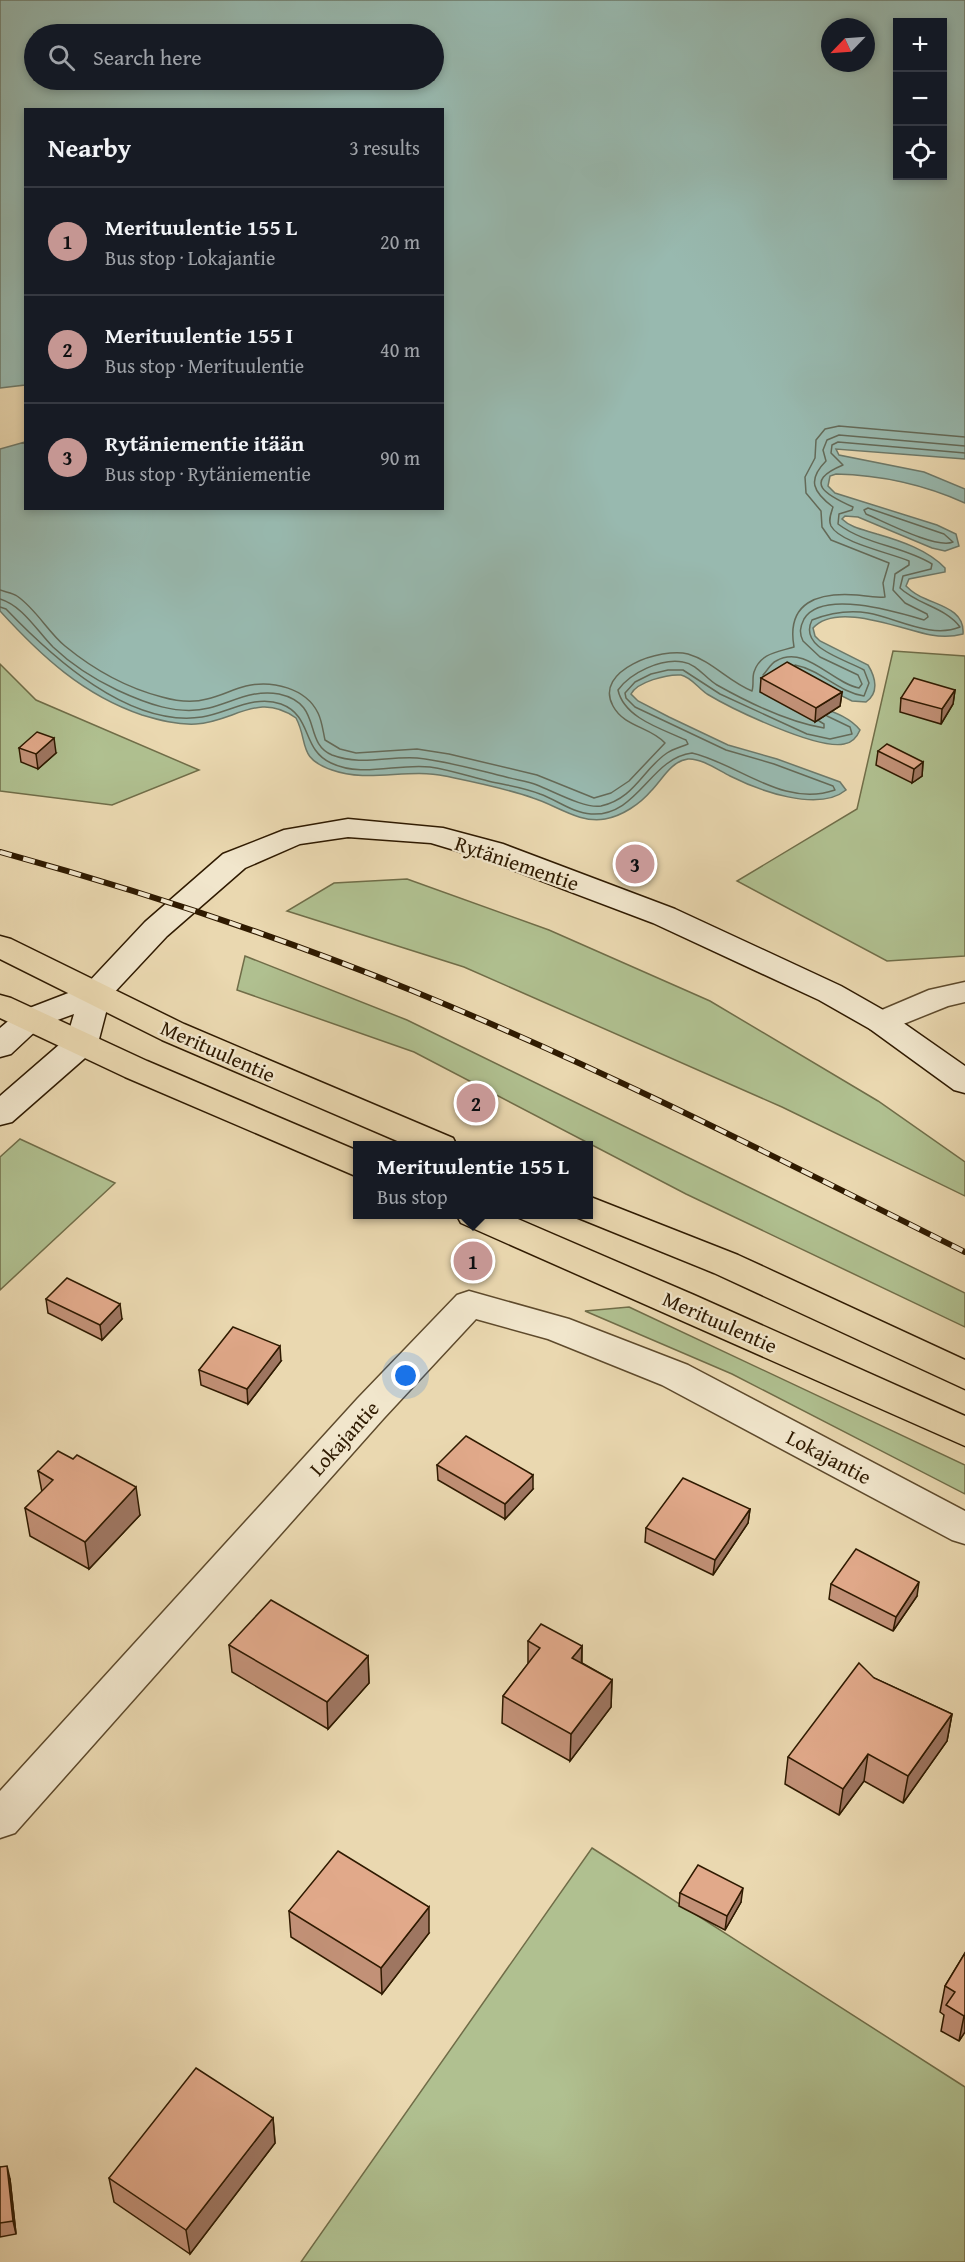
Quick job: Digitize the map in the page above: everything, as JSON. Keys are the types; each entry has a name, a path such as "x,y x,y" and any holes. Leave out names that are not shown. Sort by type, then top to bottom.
{"main road":[{"name":"Merituulentie","path":"0,946 173,1032 429,1141"},
{"path":"0,1005 353,1163"},
{"path":"593,1210 726,1264 965,1375"},
{"name":"Merituulentie","path":"482,1219 682,1304 965,1431"}],"street":[{"name":"Rytäniementie","path":"95,994 156,929 234,861 294,836 348,828 433,834 492,851 664,916 830,993 881,1022 965,1082"},
{"path":"881,1022 940,997 965,992"},
{"path":"0,1046 30,1019 95,994"},
{"path":"0,1114 82,1043 95,994"},
{"name":"Lokajantie","path":"0,1820 363,1417 469,1304 557,1328 675,1375 965,1529"}],"green space":[{"path":"893,651 965,656 965,956 887,961 737,881 857,809"},
{"path":"0,664 36,700 199,770 112,805 0,791"},
{"path":"407,879 549,930 710,1001 878,1101 965,1162 965,1196 782,1107 464,967 287,911 334,883"},
{"path":"245,956 407,1020 965,1293 965,1327 686,1194 593,1145 593,1141 584,1141 414,1052 237,990"},
{"path":"20,1139 115,1183 0,1290 0,1157"},
{"path":"629,1307 965,1465 965,1494 732,1374 585,1311"},
{"path":"592,1848 965,2087 965,2262 301,2262"}],"water":[{"path":"0,0 965,0 965,459 836,449 839,455 924,472 965,489 965,503 918,486 869,476 836,474 830,476 828,486 835,493 937,525 956,534 959,546 945,551 932,548 858,517 845,516 842,519 854,527 914,547 931,556 945,568 945,572 909,579 906,586 918,595 951,610 963,626 963,634 935,636 888,623 854,617 824,620 813,628 815,636 820,641 868,665 873,675 875,685 873,694 866,702 852,701 832,691 810,703 843,717 860,730 854,739 844,744 815,741 775,727 719,701 681,675 668,676 639,686 631,694 638,701 669,717 728,745 777,759 840,782 846,790 834,797 820,799 788,797 742,782 704,762 688,759 672,767 647,796 630,809 618,815 596,820 577,816 512,791 445,776 417,774 374,776 346,774 332,770 313,760 309,755 296,718 282,710 270,707 246,710 210,722 189,724 155,719 101,697 47,658 0,611 0,449 24,442 24,510 444,510 444,108 24,108 24,385 0,388"}],"building":[{"path":"787,662 842,692 816,708 761,678"},
{"path":"914,678 955,690 942,709 901,698"},
{"path":"37,732 54,738 36,754 19,748"},
{"path":"887,744 923,762 914,769 878,751"},
{"path":"67,1278 120,1304 100,1325 46,1299"},
{"path":"233,1327 280,1346 247,1389 199,1370"},
{"path":"466,1436 533,1475 505,1504 437,1465"},
{"path":"58,1451 73,1459 77,1455 136,1487 85,1542 25,1508 53,1480 38,1471"},
{"path":"683,1478 750,1509 715,1560 646,1528"},
{"path":"856,1549 919,1582 896,1617 831,1584"},
{"path":"271,1600 368,1656 327,1702 229,1645"},
{"path":"541,1624 582,1646 572,1658 612,1680 571,1734 503,1696 540,1648 528,1641"},
{"path":"859,1663 874,1678 952,1714 908,1776 868,1754 843,1789 788,1757"},
{"path":"338,1851 429,1907 381,1968 289,1911"},
{"path":"698,1865 743,1888 727,1916 680,1893"},
{"path":"965,1953 964,2016 946,2005 955,1992 945,1986"},
{"path":"196,2068 273,2118 186,2230 109,2178"},
{"path":"7,2166 13,2221 0,2223 0,2167"}],"railway":[{"path":"0,852 105,882 209,916 413,991 623,1083 965,1252"}],"place":[{"name":"Rytäniementie itään","path":"635,864"},
{"name":"Merituulentie 155 I","path":"476,1103"},
{"name":"Merituulentie 155 L","path":"473,1261"}]}
